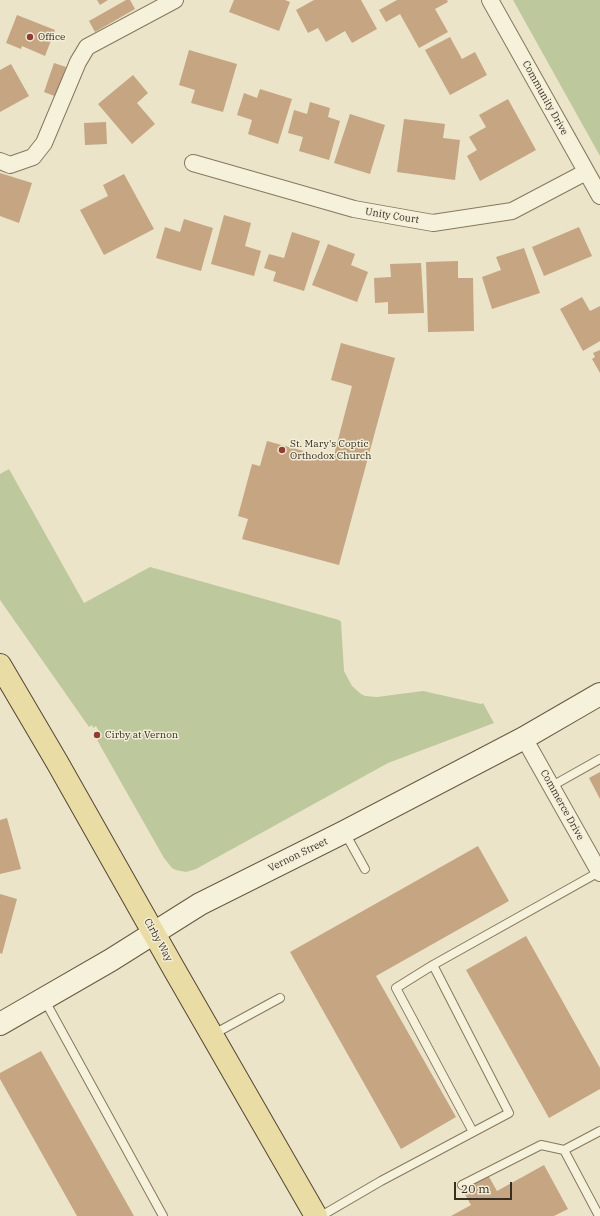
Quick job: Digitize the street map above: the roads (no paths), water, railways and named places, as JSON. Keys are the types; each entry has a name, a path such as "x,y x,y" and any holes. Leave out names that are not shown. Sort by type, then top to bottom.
{"main road":[{"name":"Cirby Way","path":"0,665 58,762 316,1216"}],"street":[{"path":"0,161 10,165 33,157 44,143 78,62 87,47 175,0"},
{"name":"Community Drive","path":"490,0 600,196"},
{"name":"Unity Court","path":"193,163 354,209 433,223 512,211 586,172"},
{"name":"Vernon Street","path":"0,1024 111,960 200,904 344,832 524,738 600,694"},
{"name":"Commerce Drive","path":"524,738 600,872"}],"lane":[{"path":"552,786 600,759"},
{"path":"344,832 365,870"},
{"path":"473,1132 396,988 433,965 600,872"},
{"path":"321,1216 381,1181 509,1113 433,965"},
{"path":"212,1035 280,998"},
{"path":"44,999 163,1216"},
{"path":"462,1185 541,1145 564,1150 600,1132"},
{"path":"564,1150 599,1216"}],"place":[{"name":"Office","path":"30,37"},
{"name":"St. Mary's Coptic Orthodox Church","path":"282,450"},
{"name":"Cirby at Vernon","path":"97,735"}]}
